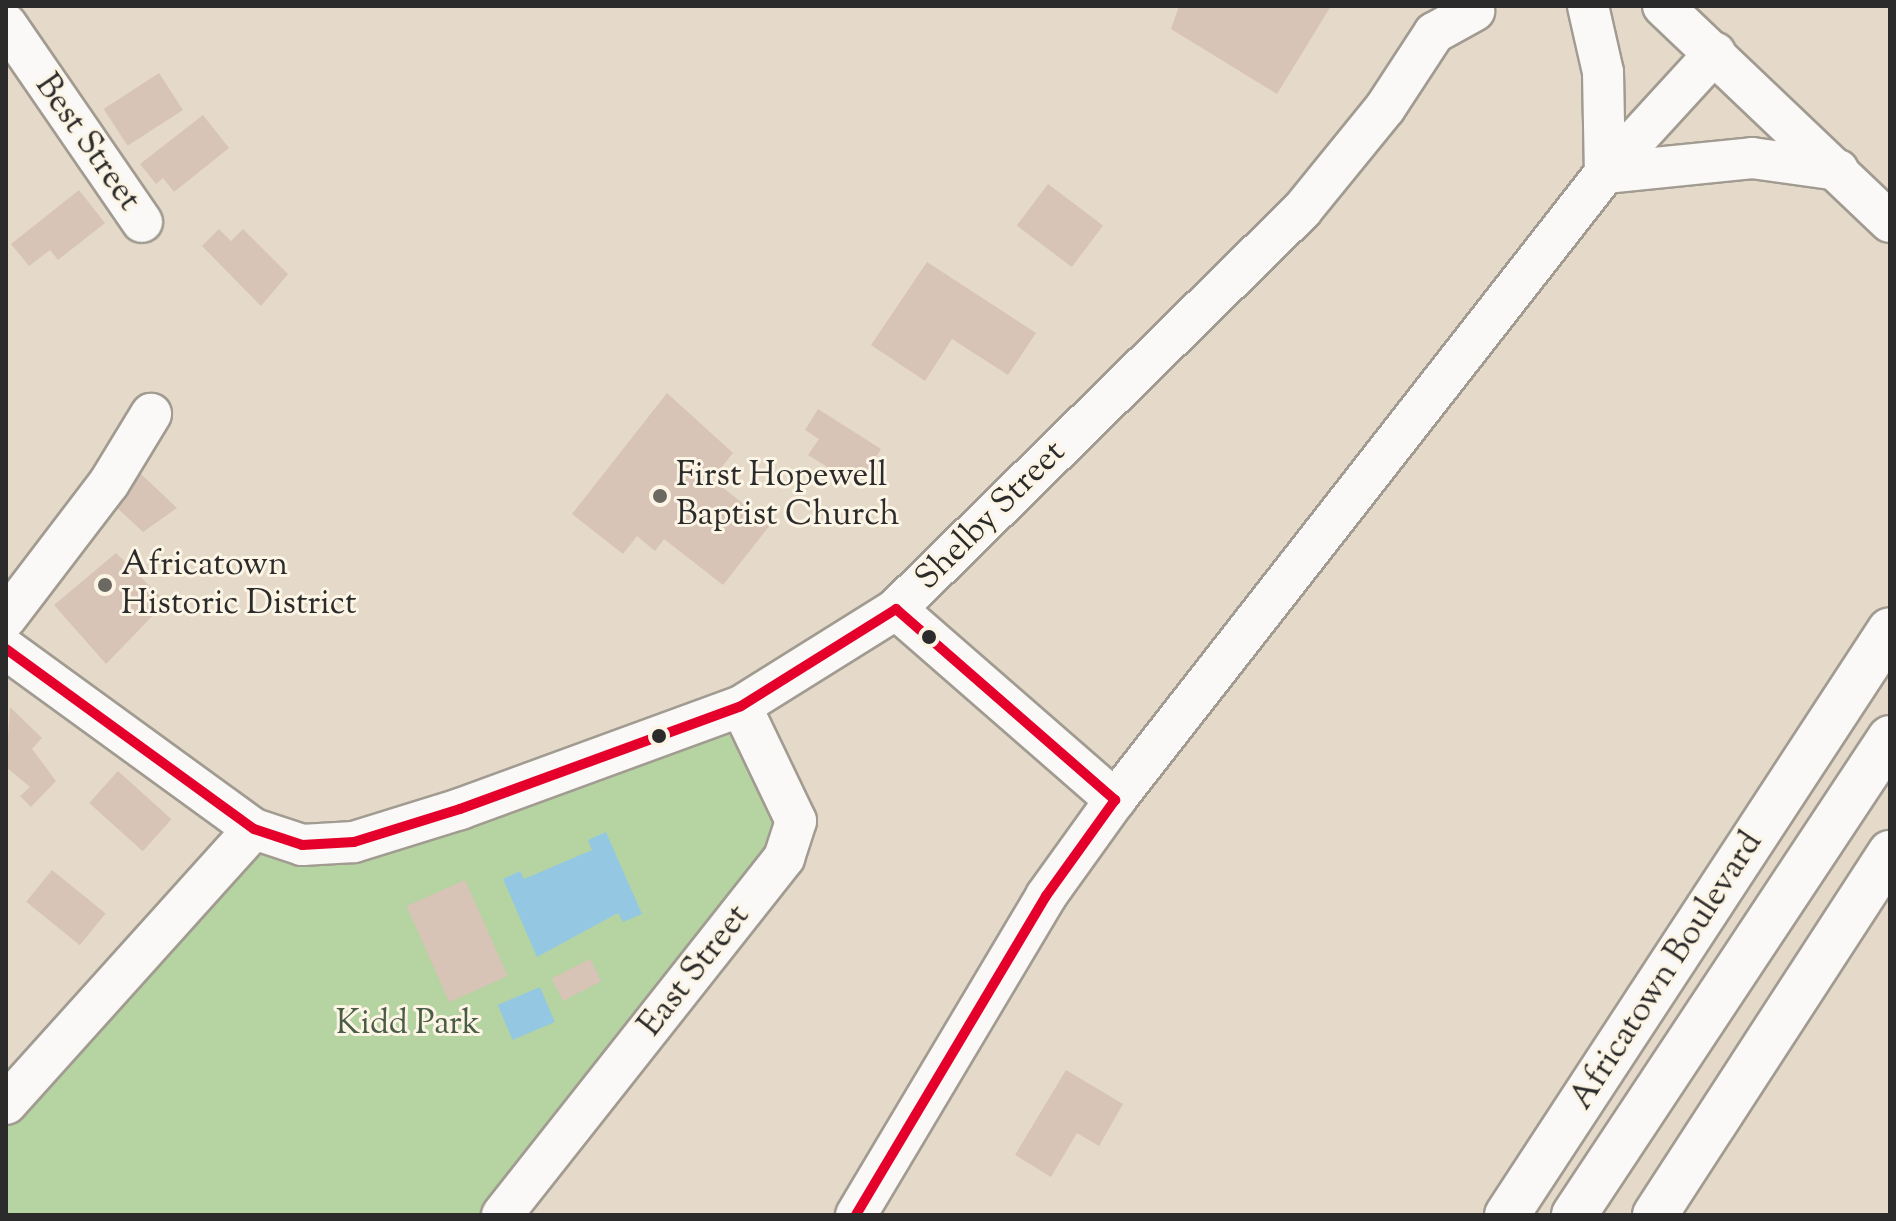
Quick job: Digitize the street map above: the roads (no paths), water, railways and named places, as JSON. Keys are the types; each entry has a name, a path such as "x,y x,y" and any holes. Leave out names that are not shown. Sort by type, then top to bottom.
{"main road":[{"name":"Africatown Boulevard","path":"1507,1215 1890,630"},
{"name":"Africatown Boulevard","path":"1574,1215 1882,751"},
{"path":"1655,1215 1890,853"}],"street":[{"path":"1588,6 1603,72 1605,173"},
{"path":"1663,6 1890,222"},
{"name":"Shelby Street","path":"6,649 254,829 302,845 354,842 741,706 896,609 1302,210 1385,108 1434,33 1474,11"},
{"name":"Best Street","path":"6,24 142,222"},
{"path":"856,1215 1038,909 1115,800 1605,173 1715,53"},
{"path":"1605,173 1752,158 1838,170"},
{"path":"6,618 109,483 151,414"},
{"path":"896,609 1115,800"},
{"name":"East Street","path":"502,1215 784,858 796,821 741,706"},
{"path":"6,1104 254,829"}],"water":[{"path":"606,832 642,914 623,922 618,913 537,957 503,879 520,871 524,879 592,850 588,840"},
{"path":"540,987 555,1022 513,1040 498,1005"}],"place":[{"name":"First Hopewell Baptist Church","path":"660,496"},
{"name":"Africatown Historic District","path":"105,585"}],"park label":[{"name":"Kidd Park","path":"408,1025"}]}
